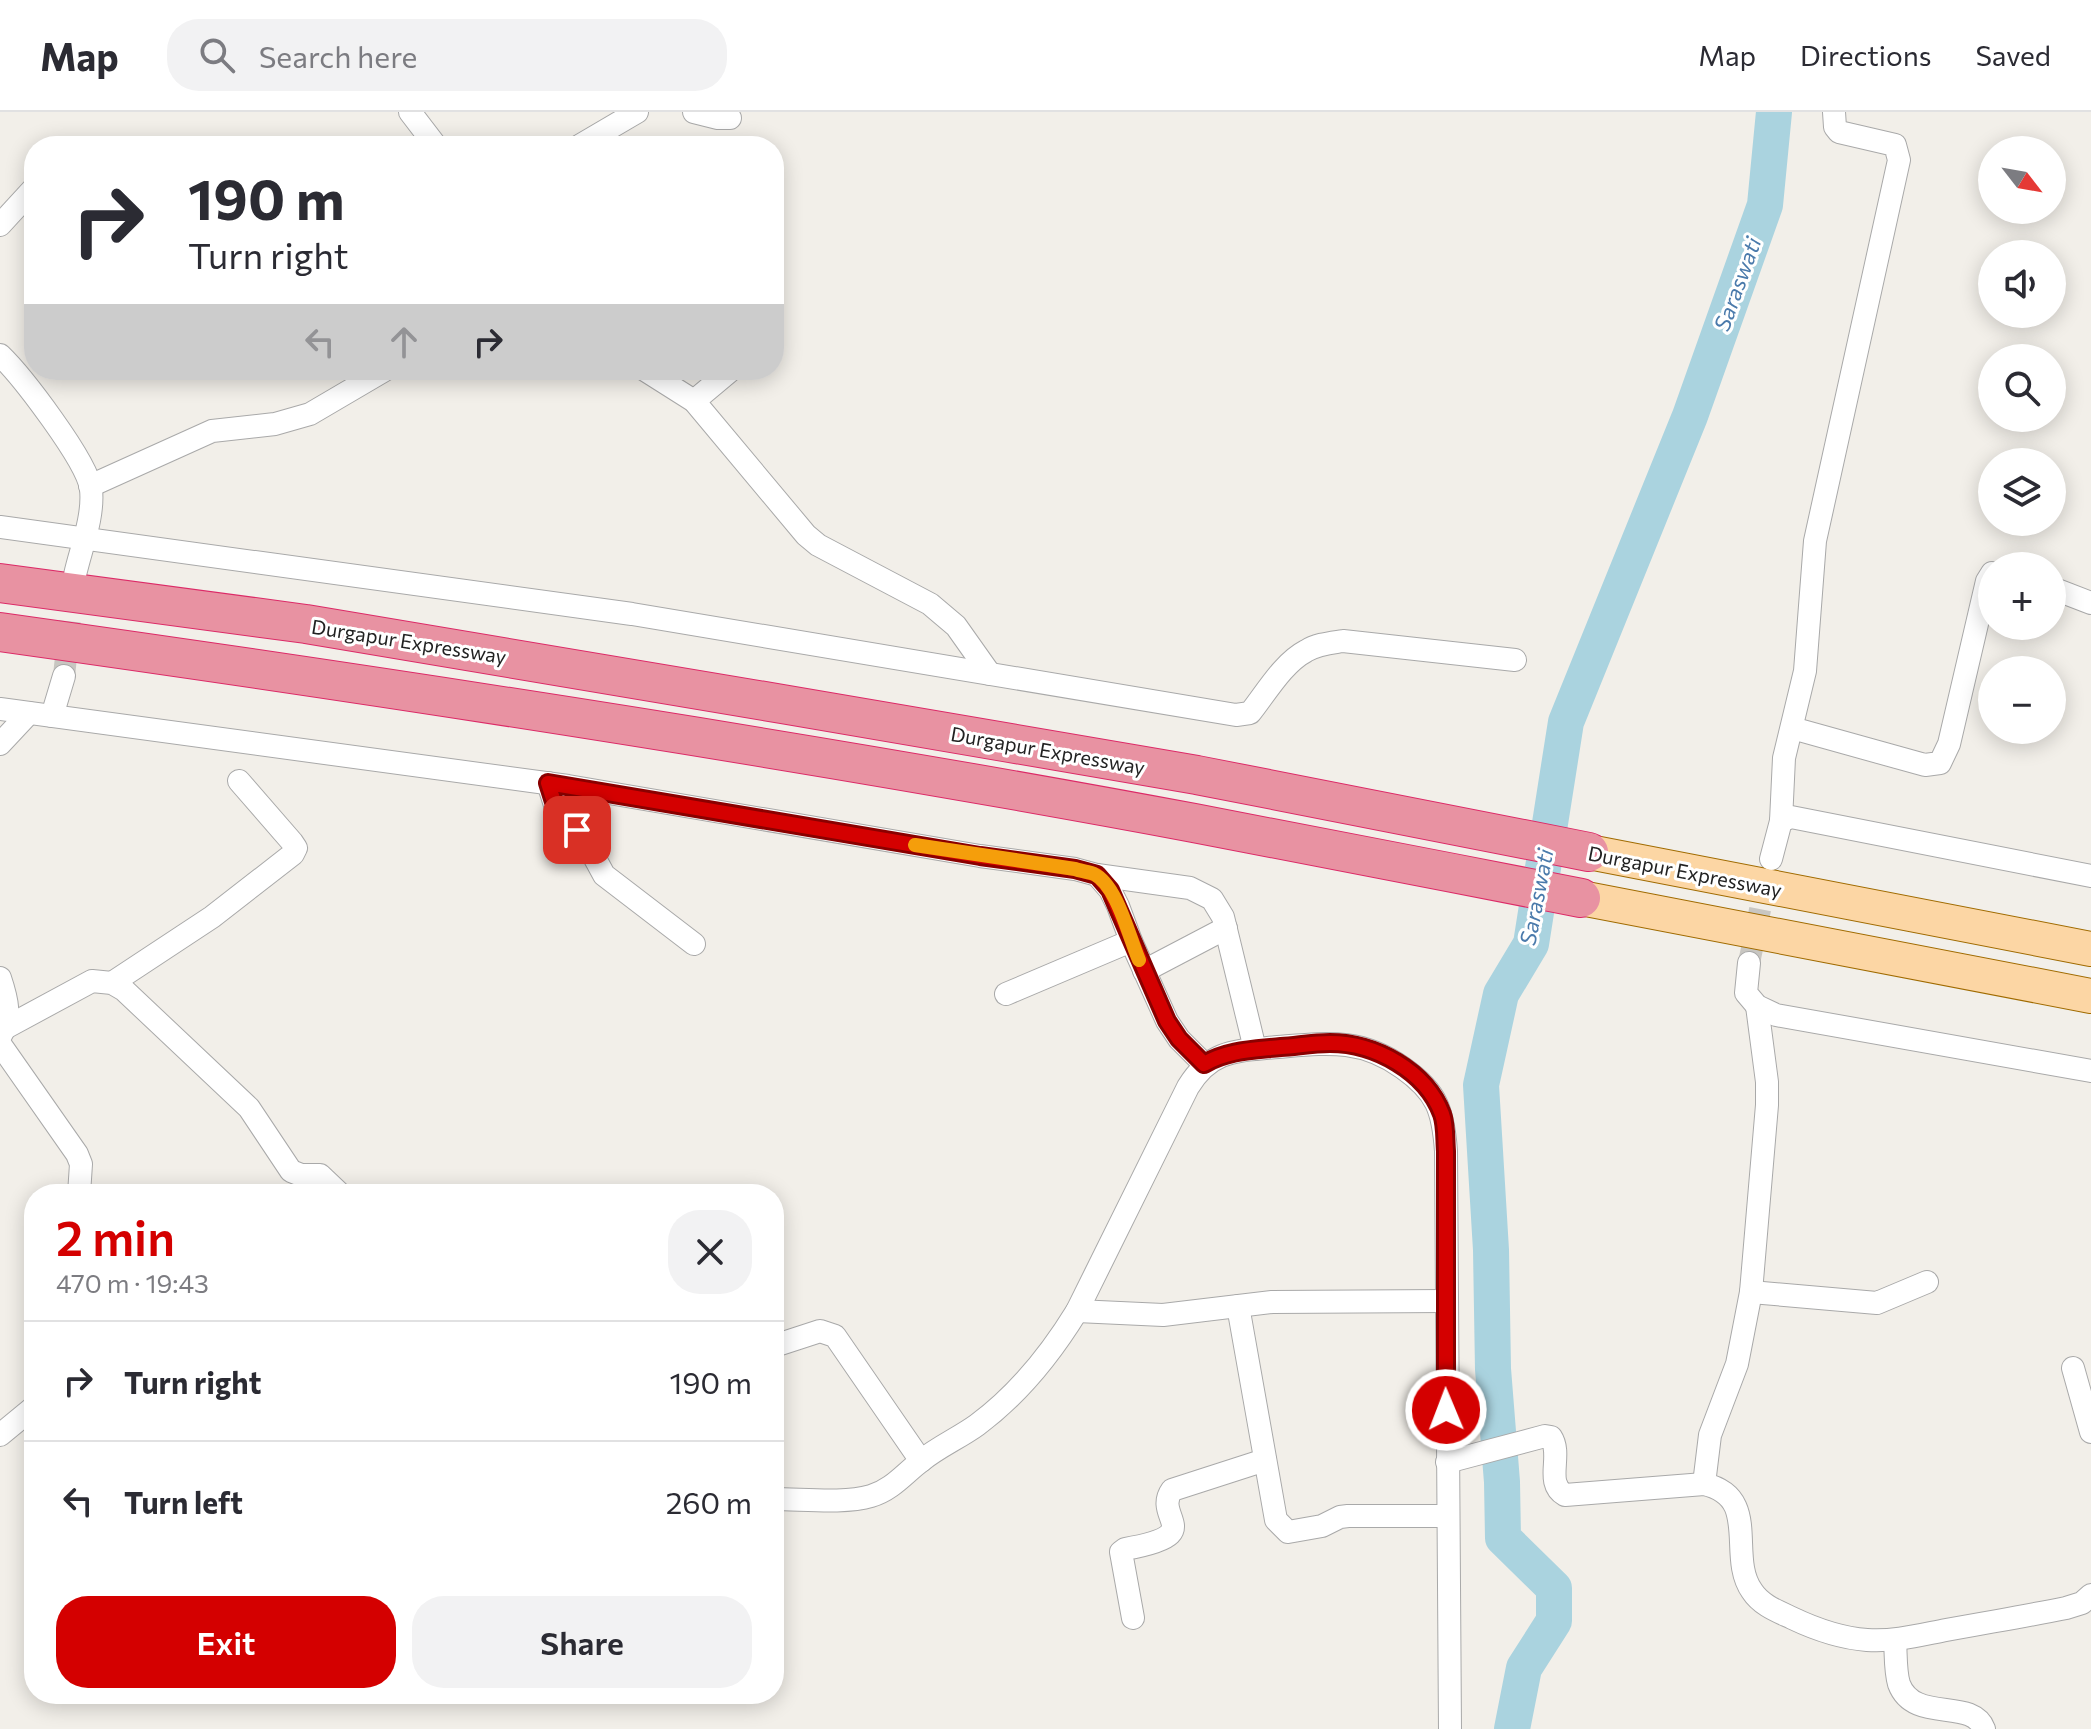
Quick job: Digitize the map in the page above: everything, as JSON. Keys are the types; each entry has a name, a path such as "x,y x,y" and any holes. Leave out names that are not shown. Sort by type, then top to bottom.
{"highway":[{"name":"Durgapur Expressway","path":"0,583 306,624 574,669 1197,775 1589,852"},
{"path":"0,632 287,672 728,743 1190,823 1581,898"}],"main road":[{"name":"Durgapur Expressway","path":"1589,852 2091,949"},
{"path":"1581,898 2091,996"}],"street":[{"path":"410,112 428,136"},
{"path":"596,136 637,112"},
{"path":"694,112 730,118"},
{"path":"1771,859 1781,821 1784,758 1805,671 1815,541 1836,438 1868,312 1899,160 1895,145 1839,132 1835,127 1834,112"},
{"path":"0,225 24,199"},
{"path":"0,355 24,370"},
{"path":"31,380 90,486 91,503 75,575"},
{"path":"90,486 212,431 275,424 310,414 368,380"},
{"path":"661,380 694,401 806,535 945,615 990,674"},
{"path":"694,401 719,380"},
{"path":"0,527 632,614 1236,715 1250,713 1293,660 1323,644 1343,641 1515,660"},
{"path":"2066,593 2091,603"},
{"path":"1792,728 1925,765 1940,763 1949,744 1978,620"},
{"path":"52,716 64,676"},
{"path":"0,709 548,783 1190,888 1212,899 1223,917 1255,1049"},
{"path":"0,744 29,713"},
{"path":"112,983 212,917 293,854 296,848 292,842 239,781"},
{"path":"548,783 555,805 585,840 604,875 694,944"},
{"path":"1781,821 1791,817 2091,876"},
{"path":"1097,875 1118,906 1167,1021 1179,1039 1204,1064"},
{"path":"1144,971 1226,928"},
{"path":"1006,994 1131,941"},
{"path":"1749,963 1746,993 1757,1006 1776,1015 2091,1071"},
{"path":"0,978 9,1016 2,1036"},
{"path":"2,1036 92,981 112,983 124,990 249,1108 291,1171 301,1175 320,1175 329,1184"},
{"path":"1704,1484 1710,1435 1737,1364 1751,1292 1767,1105 1757,1006"},
{"path":"2,1036 77,1154 81,1164 80,1184"},
{"path":"784,1499 856,1499 873,1496 976,1425 1019,1389 1058,1342 1077,1311 1188,1087 1204,1064 1230,1052 1255,1049 1331,1043 1375,1050 1425,1085 1436,1099 1444,1118 1452,1461 1448,1516 1450,1729"},
{"path":"1751,1292 1877,1303 1927,1282"},
{"path":"1077,1311 1163,1315 1297,1302 1446,1301"},
{"path":"1238,1306 1276,1520 1288,1532 1322,1526 1348,1516 1448,1516"},
{"path":"784,1343 820,1331 835,1336 921,1461"},
{"path":"2073,1368 2091,1432"},
{"path":"0,1435 24,1415"},
{"path":"1452,1461 1537,1437 1551,1437 1555,1444 1554,1482 1558,1491 1565,1495 1704,1484 1721,1491 1735,1506 1742,1532 1742,1567 1750,1589 1759,1600 1798,1621 1830,1633 1871,1641 1895,1640 2066,1608 2082,1603 2091,1595"},
{"path":"1133,1618 1121,1552 1160,1542 1169,1536 1174,1523 1167,1501 1172,1490 1265,1460"},
{"path":"1895,1640 1899,1684 1906,1695 1929,1708 1975,1717 1984,1729"}],"waterway":[{"name":"Saraswati","path":"1512,1729 1524,1668 1554,1621 1554,1588 1503,1538 1481,1085 1501,994 1531,944 1566,722 1690,416 1765,205 1774,112"}],"tunnel":[{"path":"64,676 74,581"},
{"path":"1749,963 1767,876"}],"slow traffic":[{"path":"915,845 1097,875 1118,906 1139,960"}],"route":[{"path":"577,830 555,805 548,783 1097,875 1118,906 1167,1021 1179,1039 1204,1064 1230,1052 1331,1043 1375,1050 1390,1059 1425,1085 1436,1099 1444,1118 1446,1410"}]}
